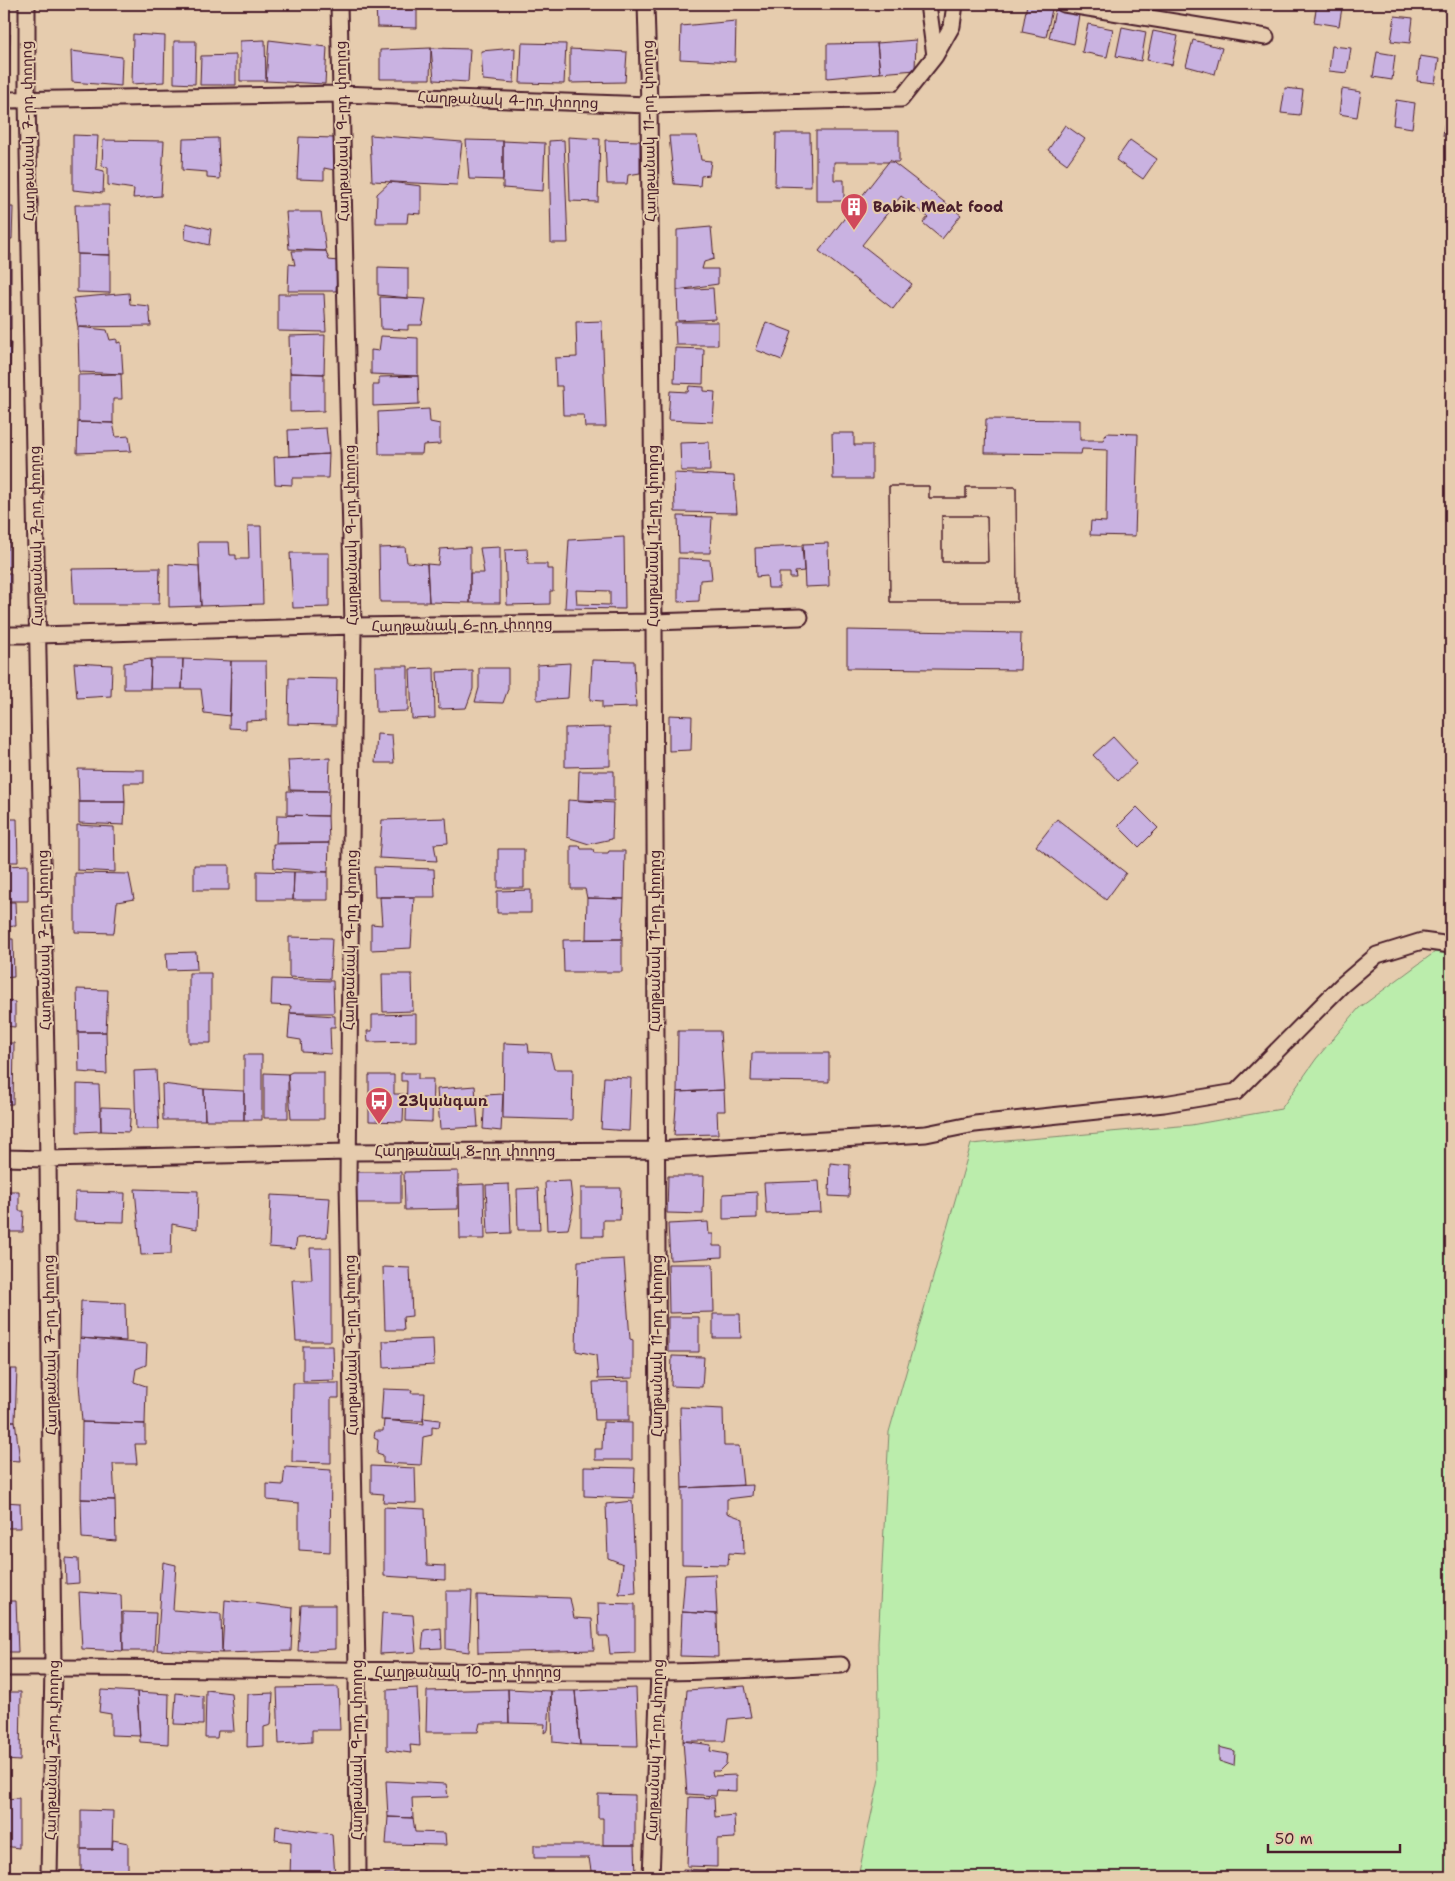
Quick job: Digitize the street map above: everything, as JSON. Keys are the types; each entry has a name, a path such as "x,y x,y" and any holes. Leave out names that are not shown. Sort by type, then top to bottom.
{"street":[{"name":"Հաղթանակ 7-րդ փողոց","path":"27,4 27,100 48,1159 54,1667 49,1877"},
{"name":"Հաղթանակ 9-րդ փողոց","path":"339,4 353,626 348,1152 358,1877"},
{"name":"Հաղթանակ 11-րդ փողոց","path":"646,4 649,105 654,622 659,1672 651,1877"},
{"path":"928,4 935,56"},
{"name":"Հաղթանակ 4-րդ փողոց","path":"4,100 340,94 649,105 900,99 935,56 952,26 954,4"},
{"path":"1064,4 1266,37"},
{"name":"Հաղթանակ 6-րդ փողոց","path":"4,635 353,626 654,622 800,617"},
{"name":"Հաղթանակ 8-րդ փողոց","path":"4,1158 48,1159 348,1152 656,1150 926,1134 975,1124 1164,1104 1236,1092 1342,985 1377,955 1422,941 1451,945"},
{"name":"Հաղթանակ 10-րդ փողոց","path":"4,1668 659,1672 841,1665"}],"green space":[{"path":"1435,952 1451,954 1451,1873 1449,1877 858,1877 880,1774 878,1643 889,1432 971,1144 1191,1125 1281,1109 1316,1059 1359,1008"}],"building":[{"path":"376,4 417,4 417,28 377,27"},
{"path":"1027,4 1052,9 1046,37 1022,32"},
{"path":"1317,4 1342,8 1339,26 1314,22"},
{"path":"1055,10 1079,15 1074,44 1049,38"},
{"path":"1395,16 1413,18 1410,43 1391,41"},
{"path":"736,21 735,62 680,59 681,26"},
{"path":"1088,24 1113,29 1107,57 1082,52"},
{"path":"1122,27 1146,32 1141,61 1116,56"},
{"path":"1153,31 1178,36 1172,65 1147,60"},
{"path":"4,34 10,34 8,83 4,83"},
{"path":"133,34 165,36 164,82 132,84"},
{"path":"265,40 266,81 240,81 240,41"},
{"path":"269,40 327,47 325,84 266,81"},
{"path":"916,40 915,70 880,73 877,43"},
{"path":"1193,40 1222,48 1215,74 1186,66"},
{"path":"174,41 196,41 195,84 174,83"},
{"path":"522,43 566,44 564,84 520,83"},
{"path":"877,43 880,73 827,78 827,44"},
{"path":"1332,46 1351,48 1347,73 1329,71"},
{"path":"431,48 470,49 468,82 434,80"},
{"path":"431,48 430,79 380,79 380,50"},
{"path":"515,48 514,83 483,80 481,51"},
{"path":"570,49 627,52 625,82 570,83"},
{"path":"71,51 122,57 121,86 72,82"},
{"path":"1377,52 1395,55 1392,80 1373,77"},
{"path":"236,55 236,85 200,85 201,56"},
{"path":"1420,56 1439,59 1435,83 1417,81"},
{"path":"1285,88 1303,90 1300,115 1281,113"},
{"path":"1342,89 1361,92 1357,117 1339,114"},
{"path":"1396,100 1415,103 1412,128 1393,125"},
{"path":"1446,111 1451,112 1451,137 1443,136"},
{"path":"1065,125 1085,139 1067,164 1048,150"},
{"path":"816,131 899,131 899,162 834,162 834,180 844,180 844,201 816,201"},
{"path":"776,133 810,133 811,187 775,186"},
{"path":"73,135 98,136 96,169 104,171 103,193 73,190"},
{"path":"370,135 462,142 457,185 372,181"},
{"path":"669,136 697,136 701,160 711,161 709,175 701,176 700,186 674,184"},
{"path":"299,137 335,138 334,170 324,168 324,180 297,179"},
{"path":"568,137 600,139 598,202 570,201"},
{"path":"218,138 220,179 207,178 207,172 182,170 183,139"},
{"path":"103,140 164,141 161,196 133,198 134,189 108,185 108,167 102,166"},
{"path":"466,140 503,141 503,180 469,179"},
{"path":"564,140 568,243 551,243 549,141"},
{"path":"605,140 640,141 640,173 628,175 627,184 607,184"},
{"path":"1130,140 1157,159 1143,179 1116,160"},
{"path":"503,141 545,143 543,191 503,188"},
{"name":"Babik Meat food","path":"890,160 961,215 942,239 923,223 928,217 901,196 862,245 912,284 893,309 819,251"},
{"path":"390,182 421,186 421,214 408,213 407,223 376,223 377,194"},
{"path":"75,205 109,205 110,255 77,254"},
{"path":"4,207 13,207 12,239 4,239"},
{"path":"286,212 321,212 326,251 289,249"},
{"path":"186,223 211,229 209,245 185,239"},
{"path":"711,227 714,259 704,262 702,269 718,269 718,284 677,290 677,230"},
{"path":"292,251 326,251 329,260 338,261 336,291 288,291 289,264 295,265"},
{"path":"11,254 11,329 4,329 4,255"},
{"path":"77,254 110,255 110,293 77,292"},
{"path":"378,267 408,268 408,298 378,295"},
{"path":"713,288 715,319 678,321 677,290"},
{"path":"129,293 130,304 149,306 151,326 78,327 73,298"},
{"path":"278,294 324,294 326,332 278,331"},
{"path":"380,297 426,299 422,325 408,325 408,330 381,329"},
{"path":"602,321 606,427 585,427 584,415 563,415 562,386 556,386 555,358 577,357 576,322"},
{"path":"675,322 718,322 718,345 676,345"},
{"path":"766,322 792,332 782,360 756,350"},
{"path":"78,327 107,330 110,340 117,339 117,343 121,342 123,374 79,372"},
{"path":"325,335 324,374 290,373 289,336"},
{"path":"381,336 418,338 418,376 371,374 371,350 379,351"},
{"path":"4,342 11,342 8,406 4,406"},
{"path":"675,348 704,349 703,384 674,383"},
{"path":"290,373 324,374 324,411 290,412"},
{"path":"121,374 122,399 113,399 113,423 78,422 78,375"},
{"path":"418,376 419,404 373,406 373,385 379,385 379,377"},
{"path":"689,386 704,387 704,391 715,392 713,422 668,420 670,391 688,392"},
{"path":"429,409 430,422 440,424 440,444 423,445 422,454 379,454 378,412"},
{"path":"986,419 1080,420 1080,440 1103,440 1107,433 1138,434 1135,536 1090,535 1091,521 1106,522 1107,450 1082,449 1081,454 985,453"},
{"path":"78,422 113,423 116,437 129,436 131,451 77,453"},
{"path":"326,428 329,454 289,456 288,430"},
{"path":"832,433 854,433 854,445 872,445 872,479 833,479"},
{"path":"709,442 710,471 681,471 680,443"},
{"path":"329,454 328,478 292,478 292,485 275,484 274,457"},
{"path":"674,473 734,476 737,513 675,512"},
{"path":"889,486 929,486 929,498 966,498 966,487 1016,487 1017,602 890,602","holes":["942,516 987,516 988,562 942,562"]},
{"path":"889,486 929,486 929,498 966,498 966,487 1016,487 1017,602 890,602","holes":["942,516 987,516 988,562 942,562"]},
{"path":"678,516 712,517 710,553 679,553"},
{"path":"4,518 9,518 9,569 4,569"},
{"path":"248,526 261,526 263,604 201,606 198,542 229,542 230,555 236,555 236,559 249,559"},
{"path":"624,537 625,609 565,608 569,540"},
{"path":"828,543 829,586 805,587 803,544"},
{"path":"802,546 804,571 795,572 796,578 790,578 790,573 779,573 779,588 768,588 767,576 756,577 755,548"},
{"path":"405,547 407,562 427,564 429,602 380,602 379,548"},
{"path":"470,547 470,603 429,602 427,564 438,565 440,549"},
{"path":"500,547 500,603 470,603 470,573 484,573 480,548"},
{"path":"527,549 528,564 547,564 547,569 553,569 553,591 550,591 550,604 507,605 505,550"},
{"path":"290,553 329,553 329,607 293,608"},
{"path":"678,558 710,560 712,579 700,580 699,601 678,602"},
{"path":"169,564 199,566 201,606 169,607"},
{"path":"160,568 159,604 74,604 72,569"},
{"path":"4,573 11,573 11,600 4,600"},
{"path":"576,590 610,591 610,605 577,604"},
{"path":"847,630 1021,633 1020,670 847,668"},
{"path":"151,659 183,659 182,689 150,689"},
{"path":"151,659 150,689 124,689 124,663"},
{"path":"183,659 231,661 230,716 204,713 201,689 182,689"},
{"path":"592,660 634,661 636,707 602,708 602,701 590,700"},
{"path":"231,661 266,661 267,720 246,721 246,729 229,728"},
{"path":"74,663 112,665 111,696 77,698"},
{"path":"570,663 568,698 537,700 537,665"},
{"path":"375,666 408,666 408,711 376,712"},
{"path":"434,668 435,718 412,719 410,669"},
{"path":"479,668 508,668 508,689 503,703 475,702 479,688"},
{"path":"473,671 473,689 466,708 439,709 437,672"},
{"path":"289,678 337,679 336,725 288,724"},
{"path":"669,715 692,716 691,750 669,751"},
{"path":"610,727 610,766 565,767 565,728"},
{"path":"377,734 392,735 394,763 375,763"},
{"path":"1113,737 1137,763 1118,781 1093,755"},
{"path":"330,758 329,791 290,790 288,760"},
{"path":"78,769 144,770 144,783 124,783 125,802 79,802"},
{"path":"579,771 614,771 614,801 578,800"},
{"path":"287,791 329,791 328,816 287,815"},
{"path":"568,800 613,803 612,839 589,844 567,837"},
{"path":"79,802 125,802 124,825 79,823"},
{"path":"1137,807 1158,828 1139,847 1118,826"},
{"path":"277,815 328,816 329,843 276,843"},
{"path":"446,818 448,843 434,844 437,861 379,858 382,820"},
{"path":"4,819 17,819 18,862 4,862"},
{"path":"1057,819 1126,873 1106,900 1036,846"},
{"path":"77,825 114,827 115,872 77,870"},
{"path":"329,843 328,872 274,868 273,844"},
{"path":"571,846 580,846 581,849 593,849 594,853 625,851 624,899 587,898 585,889 571,889"},
{"path":"498,849 524,849 524,888 498,888"},
{"path":"28,865 28,901 4,901 4,866"},
{"path":"194,865 229,865 229,890 194,890"},
{"path":"374,867 434,869 435,897 375,897"},
{"path":"257,871 294,872 293,900 257,900"},
{"path":"294,872 328,872 328,900 293,900"},
{"path":"75,873 129,874 134,899 117,902 114,933 75,932"},
{"path":"531,890 531,913 497,913 497,891"},
{"path":"380,897 414,897 411,948 371,950 371,924 382,925"},
{"path":"587,898 624,899 622,939 586,939"},
{"path":"4,902 15,902 16,926 4,927"},
{"path":"289,937 332,938 330,979 289,977"},
{"path":"4,939 13,939 14,977 4,978"},
{"path":"622,939 622,972 564,972 563,940"},
{"path":"196,952 197,969 167,970 166,953"},
{"path":"189,973 211,973 211,1043 189,1043"},
{"path":"382,974 412,974 413,1011 383,1012"},
{"path":"272,979 333,981 334,1013 290,1013 291,1006 271,1005"},
{"path":"77,989 108,990 106,1032 78,1032"},
{"path":"4,1001 15,1002 15,1027 4,1026"},
{"path":"290,1013 335,1016 335,1027 330,1027 331,1054 302,1052 301,1040 288,1038"},
{"path":"416,1014 416,1041 368,1042 367,1031 372,1031 372,1015"},
{"path":"678,1031 720,1031 724,1090 677,1092"},
{"path":"78,1032 106,1032 107,1074 79,1072"},
{"path":"4,1043 14,1043 13,1104 4,1104"},
{"path":"504,1043 528,1044 529,1052 550,1053 554,1069 573,1069 572,1120 503,1118"},
{"path":"752,1053 829,1053 829,1082 751,1081"},
{"path":"244,1055 262,1055 262,1120 244,1120"},
{"path":"156,1070 159,1129 136,1129 134,1071"},
{"path":"292,1072 324,1072 324,1119 291,1119 288,1074"},
{"path":"264,1073 288,1074 288,1118 264,1118"},
{"path":"401,1073 418,1073 418,1079 433,1079 432,1122 406,1121 407,1081 401,1081"},
{"path":"369,1075 394,1075 394,1094 404,1094 403,1122 369,1121"},
{"path":"604,1077 631,1078 629,1131 601,1129"},
{"path":"77,1084 99,1085 101,1131 77,1132"},
{"path":"162,1084 204,1089 205,1120 163,1120"},
{"path":"475,1086 478,1127 440,1129 437,1089"},
{"path":"204,1089 244,1091 244,1120 205,1120"},
{"path":"724,1090 725,1111 717,1111 718,1134 674,1135 677,1092"},
{"path":"503,1094 501,1131 483,1129 485,1095"},
{"path":"101,1107 131,1108 129,1132 101,1131"},
{"path":"830,1163 850,1165 849,1197 829,1196"},
{"path":"458,1171 458,1209 405,1210 404,1172"},
{"path":"356,1172 401,1172 401,1203 356,1203"},
{"path":"668,1176 704,1176 703,1214 667,1213"},
{"path":"570,1181 573,1209 568,1229 547,1230 545,1182"},
{"path":"819,1181 821,1212 766,1214 764,1183"},
{"path":"484,1184 485,1239 460,1239 459,1185"},
{"path":"509,1184 511,1233 488,1234 486,1185"},
{"path":"538,1188 540,1230 518,1230 517,1189"},
{"path":"581,1188 621,1188 620,1220 603,1220 603,1236 581,1236"},
{"path":"135,1189 198,1191 197,1229 172,1224 171,1254 141,1255"},
{"path":"4,1191 19,1191 19,1211 24,1211 23,1232 4,1232"},
{"path":"75,1192 125,1193 124,1222 74,1221"},
{"path":"757,1192 757,1218 723,1219 723,1194"},
{"path":"271,1195 330,1198 327,1237 297,1238 295,1249 269,1247"},
{"path":"708,1222 709,1234 713,1234 713,1246 722,1246 722,1257 670,1260 668,1224"},
{"path":"310,1248 331,1248 331,1341 296,1341 292,1280 312,1280"},
{"path":"624,1259 630,1339 633,1340 633,1378 598,1379 596,1355 576,1351 578,1261"},
{"path":"668,1264 713,1264 714,1312 669,1313"},
{"path":"383,1267 410,1268 412,1316 403,1317 404,1330 385,1330"},
{"path":"81,1301 125,1303 126,1341 80,1338"},
{"path":"713,1314 740,1314 741,1338 713,1338"},
{"path":"668,1317 699,1317 699,1352 668,1352"},
{"path":"80,1338 147,1344 146,1365 136,1369 134,1382 146,1386 145,1424 82,1422 79,1383"},
{"path":"433,1339 434,1365 384,1368 383,1341"},
{"path":"303,1346 333,1346 334,1380 303,1381"},
{"path":"672,1356 704,1357 702,1387 671,1386"},
{"path":"4,1369 17,1369 15,1421 4,1421"},
{"path":"629,1381 629,1420 595,1420 593,1382"},
{"path":"293,1383 339,1383 339,1398 331,1398 331,1463 292,1462"},
{"path":"383,1389 412,1390 411,1393 425,1393 423,1421 381,1420"},
{"path":"680,1407 723,1409 724,1446 739,1446 743,1485 682,1488"},
{"path":"423,1418 440,1420 439,1427 432,1426 432,1435 423,1437 421,1465 383,1463 383,1455 377,1453 378,1440 374,1438 375,1431 383,1431 384,1420 424,1424"},
{"path":"4,1421 15,1421 20,1461 4,1460"},
{"path":"82,1422 145,1424 145,1444 135,1444 137,1464 113,1464 115,1500 81,1499"},
{"path":"603,1422 632,1423 632,1460 595,1460 595,1449 602,1449"},
{"path":"371,1466 415,1468 416,1503 383,1502 384,1494 371,1493"},
{"path":"285,1467 331,1470 330,1552 299,1550 299,1503 267,1500 267,1484 283,1485"},
{"path":"584,1467 635,1468 634,1498 584,1496"},
{"path":"753,1485 752,1496 727,1499 727,1513 743,1519 744,1554 729,1553 728,1565 682,1564 682,1488"},
{"path":"81,1499 115,1500 116,1541 82,1538"},
{"path":"632,1501 636,1593 619,1594 623,1564 608,1558 606,1504"},
{"path":"4,1502 20,1503 21,1528 4,1528"},
{"path":"384,1507 425,1509 427,1565 445,1566 445,1580 384,1576"},
{"path":"65,1558 78,1559 79,1583 66,1584"},
{"path":"163,1562 176,1565 173,1610 221,1614 222,1653 157,1650"},
{"path":"715,1574 717,1614 682,1612 685,1575"},
{"path":"446,1591 472,1591 469,1652 446,1649"},
{"path":"79,1592 121,1595 123,1651 82,1649"},
{"path":"477,1595 570,1598 574,1618 592,1619 594,1650 478,1653"},
{"path":"225,1600 293,1608 291,1651 222,1653"},
{"path":"4,1601 16,1601 18,1652 4,1652"},
{"path":"598,1603 635,1604 635,1653 610,1654 608,1636 599,1636"},
{"path":"301,1605 335,1605 335,1649 298,1651"},
{"path":"123,1612 156,1613 154,1651 123,1651"},
{"path":"682,1612 717,1614 718,1657 680,1656"},
{"path":"382,1613 413,1615 416,1652 380,1654"},
{"path":"441,1628 442,1648 422,1649 424,1630"},
{"path":"745,1686 751,1717 728,1719 725,1741 683,1741 687,1690"},
{"path":"338,1687 340,1730 312,1730 312,1742 279,1744 277,1688"},
{"path":"417,1688 420,1746 410,1745 411,1753 387,1750 387,1690"},
{"path":"636,1688 638,1746 580,1745 575,1691"},
{"path":"508,1689 551,1691 548,1730 544,1733 545,1724 509,1723"},
{"path":"508,1689 509,1723 480,1723 478,1732 426,1732 427,1691"},
{"path":"101,1690 137,1692 140,1736 111,1735 111,1714 99,1712"},
{"path":"206,1690 231,1693 234,1731 218,1731 217,1738 205,1738"},
{"path":"551,1691 575,1691 580,1745 553,1742"},
{"path":"4,1692 21,1692 20,1761 4,1760"},
{"path":"137,1692 169,1694 168,1744 140,1742"},
{"path":"176,1693 203,1696 203,1725 174,1724"},
{"path":"273,1693 271,1725 264,1727 264,1746 247,1747 248,1694"},
{"path":"683,1741 711,1745 710,1751 727,1754 726,1764 719,1771 712,1771 713,1776 736,1775 736,1791 717,1790 716,1796 687,1794"},
{"path":"1219,1747 1235,1751 1234,1766 1219,1761"},
{"path":"386,1781 446,1784 448,1797 412,1798 413,1818 388,1817"},
{"path":"598,1794 635,1795 635,1845 603,1845 603,1818 598,1818"},
{"path":"689,1797 714,1798 715,1817 734,1815 735,1838 717,1839 717,1867 687,1866"},
{"path":"19,1798 19,1848 4,1846 4,1799"},
{"path":"81,1810 113,1811 112,1849 81,1849"},
{"path":"388,1817 413,1818 415,1832 445,1833 446,1845 386,1844"},
{"path":"276,1826 332,1834 335,1877 290,1877 291,1842 275,1840"},
{"path":"113,1840 128,1843 128,1877 81,1877 81,1849 112,1849"},
{"path":"534,1845 635,1845 636,1877 592,1877 589,1858 534,1858"},
{"path":"683,1869 730,1871 730,1877 683,1877"},
{"path":"433,1872 433,1877 385,1877 385,1873"}],"place":[{"name":"Babik Meat food","path":"854,231"},
{"name":"23կանգառ","path":"379,1125"}]}
